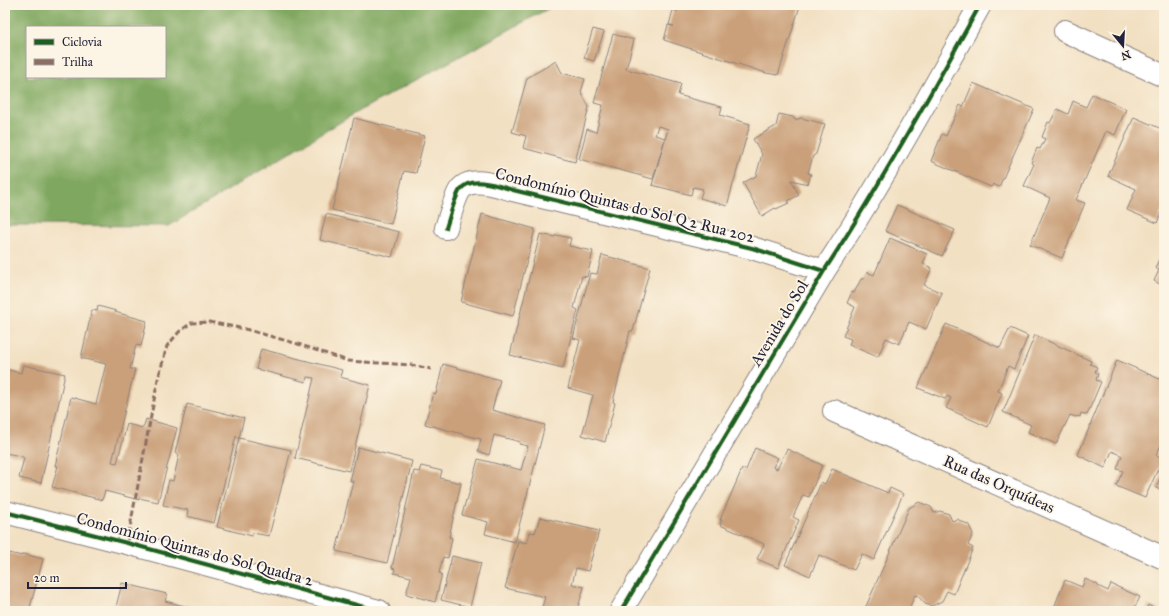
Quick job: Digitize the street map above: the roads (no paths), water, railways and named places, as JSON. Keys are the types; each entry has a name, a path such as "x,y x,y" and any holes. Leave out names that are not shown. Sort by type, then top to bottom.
{"street":[{"name":"Avenida do Sol","path":"621,611 824,271 866,206 980,5"},
{"path":"1065,31 1164,76"},
{"name":"Condomínio Quintas do Sol Q 2 Rua 202","path":"446,228 461,190 468,185 477,182 492,184 752,248 824,271"},
{"name":"Rua das Orquídeas","path":"834,411 1164,558"},
{"name":"Condomínio Quintas do Sol Quadra 2","path":"5,512 379,611"}]}
